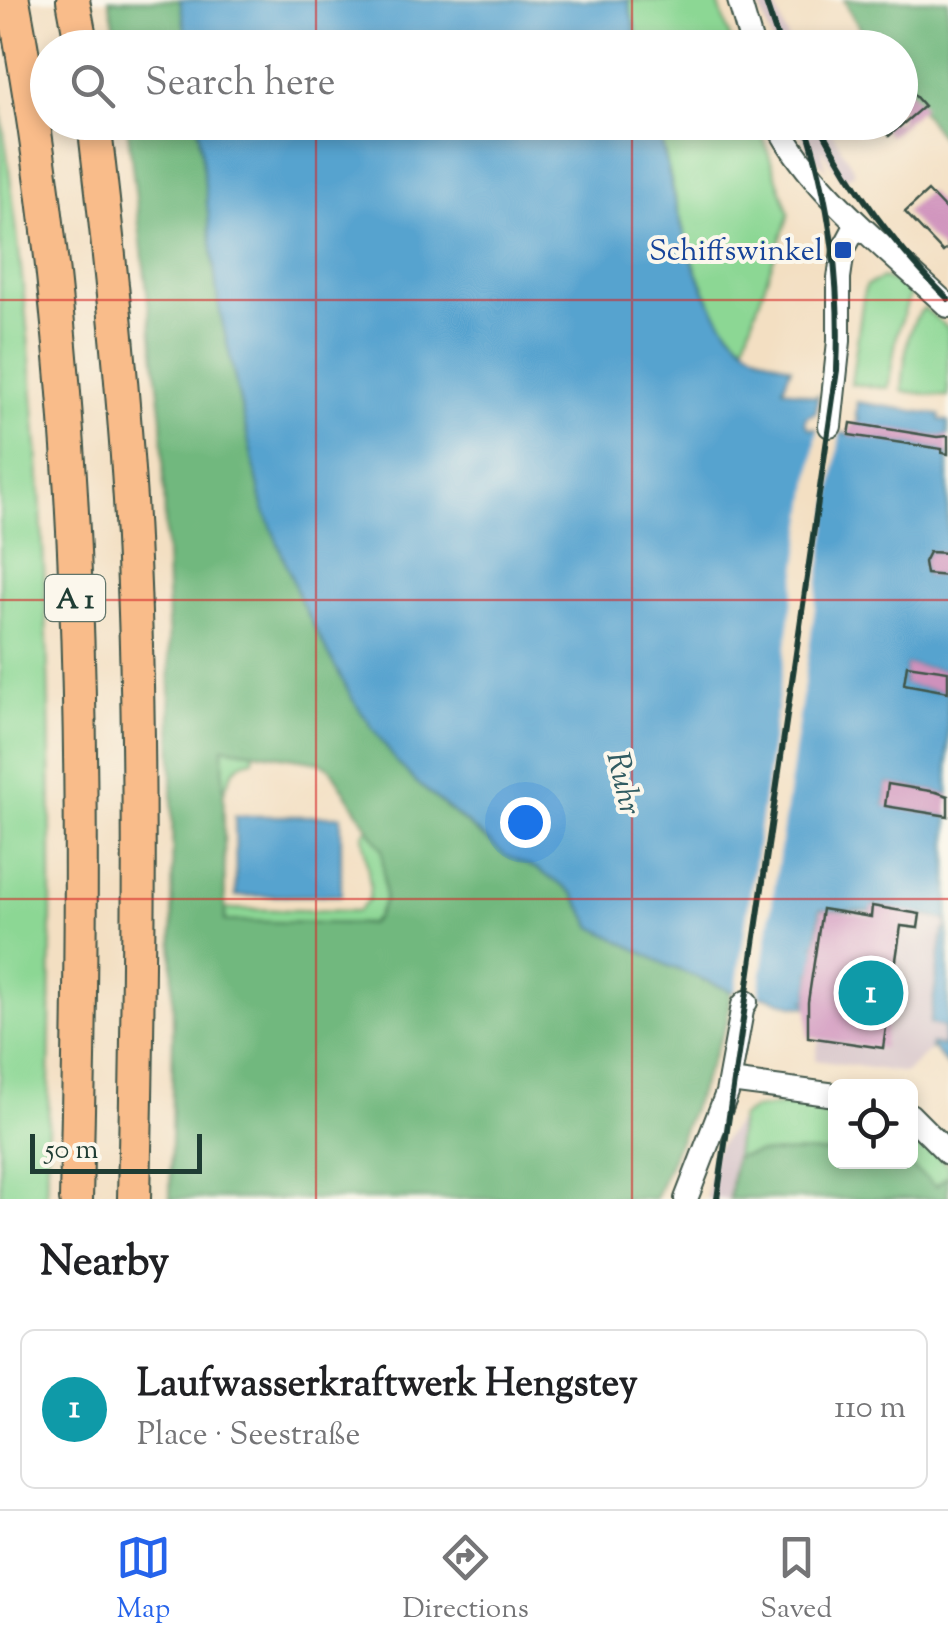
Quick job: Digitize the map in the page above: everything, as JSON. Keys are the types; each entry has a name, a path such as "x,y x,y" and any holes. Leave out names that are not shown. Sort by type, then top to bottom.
{"highway":[{"name":"A 1","path":"13,0 30,92"},
{"path":"73,0 79,30"},
{"name":"A 1","path":"36,140 52,271 72,514 81,983 76,1199"},
{"name":"A 1","path":"96,140 112,270 130,502 138,748 134,1199"}],"street":[{"path":"740,0 748,30"},
{"path":"785,140 858,224 948,306"},
{"path":"830,426 840,341 839,278 843,250 858,224"},
{"path":"686,1199 730,1081 746,1002"},
{"path":"730,1081 828,1094"},
{"path":"918,1123 948,1154"}],"shaded area":[{"path":"758,0 773,0 784,30 768,30"},
{"path":"804,140 837,140 855,172 843,181 820,146 827,170 807,150"},
{"path":"872,906 947,920 939,950 930,1023 944,1026 943,1046 932,1045 905,1073 815,1060 819,1039 808,1037 805,1001 820,909 871,910"},
{"path":"740,1118 729,1199 706,1199 713,1154"}],"green space":[{"path":"109,0 180,0 185,30 115,30"},
{"path":"628,0 717,0 727,30 635,30"},
{"path":"844,0 948,0 948,147 918,106 918,30 862,30"},
{"path":"0,105 32,377 47,651 51,926 46,1199 0,1199"},
{"path":"129,140 200,140 218,302 263,506 382,741 396,761 417,783 507,856 537,869 573,893 593,927 669,966 731,991 727,1023 655,1199 170,1199 172,757 162,418","holes":["223,747 320,762 330,768 382,849 385,899 376,918 370,924 225,921"]},
{"path":"661,140 764,140 789,214 744,345 717,317 685,236"},
{"path":"883,278 910,294 897,334 888,388 851,384 864,291 867,285"},
{"path":"924,308 948,328 948,397 902,391 909,335"},
{"path":"223,747 254,752 253,760 240,764 233,772 223,795"},
{"path":"368,827 383,849 385,899 371,924 225,922 225,909 358,911 369,899 363,835"},
{"path":"795,1103 828,1106 828,1152 735,1157 740,1118 753,1109"},
{"path":"918,1134 948,1166 948,1176 936,1186 914,1169 918,1169"},
{"path":"828,1152 828,1169 914,1169 936,1186 948,1176 948,1199 729,1199 735,1157"}],"water":[{"path":"180,0 628,0 635,30 185,30"},
{"name":"Ruhr","path":"200,140 661,140 686,241 709,299 742,343 791,367 783,388 818,395 816,412 806,417 809,428 942,449 948,454 948,553 929,552 924,562 926,574 948,576 948,671 907,665 904,683 948,692 948,796 888,784 885,805 948,816 948,1067 931,1049 931,1044 943,1046 944,1027 930,1024 947,920 873,906 871,911 820,909 817,944 813,944 817,945 813,972 809,972 812,973 805,1000 808,1007 737,993 669,966 593,927 573,893 537,869 507,856 417,783 396,761 353,700 301,602 263,506 218,302"},
{"path":"857,402 940,415 940,420 948,421 948,436 855,425 859,419"},
{"path":"235,816 341,816 341,895 236,896"}],"pier":[{"path":"818,426 841,429 758,1000 735,997"}],"building":[{"path":"928,191 948,212 948,248 943,252 905,212"},
{"path":"851,423 948,436 948,454 942,453 942,449 849,435"},
{"path":"929,552 948,553 948,576 926,574 924,562"},
{"path":"907,665 948,671 948,692 904,684"},
{"path":"888,784 948,796 948,816 885,806"},
{"path":"872,906 920,914 918,928 901,926 883,1048 808,1037 808,1002 822,909 871,917"}],"railway":[{"path":"765,0 775,30"},
{"path":"717,1199 837,370 832,245 810,140"},
{"path":"828,140 876,216 948,299"}],"place":[{"name":"Schiffswinkel","path":"843,250"},
{"name":"Laufwasserkraftwerk Hengstey","path":"871,993"}]}
